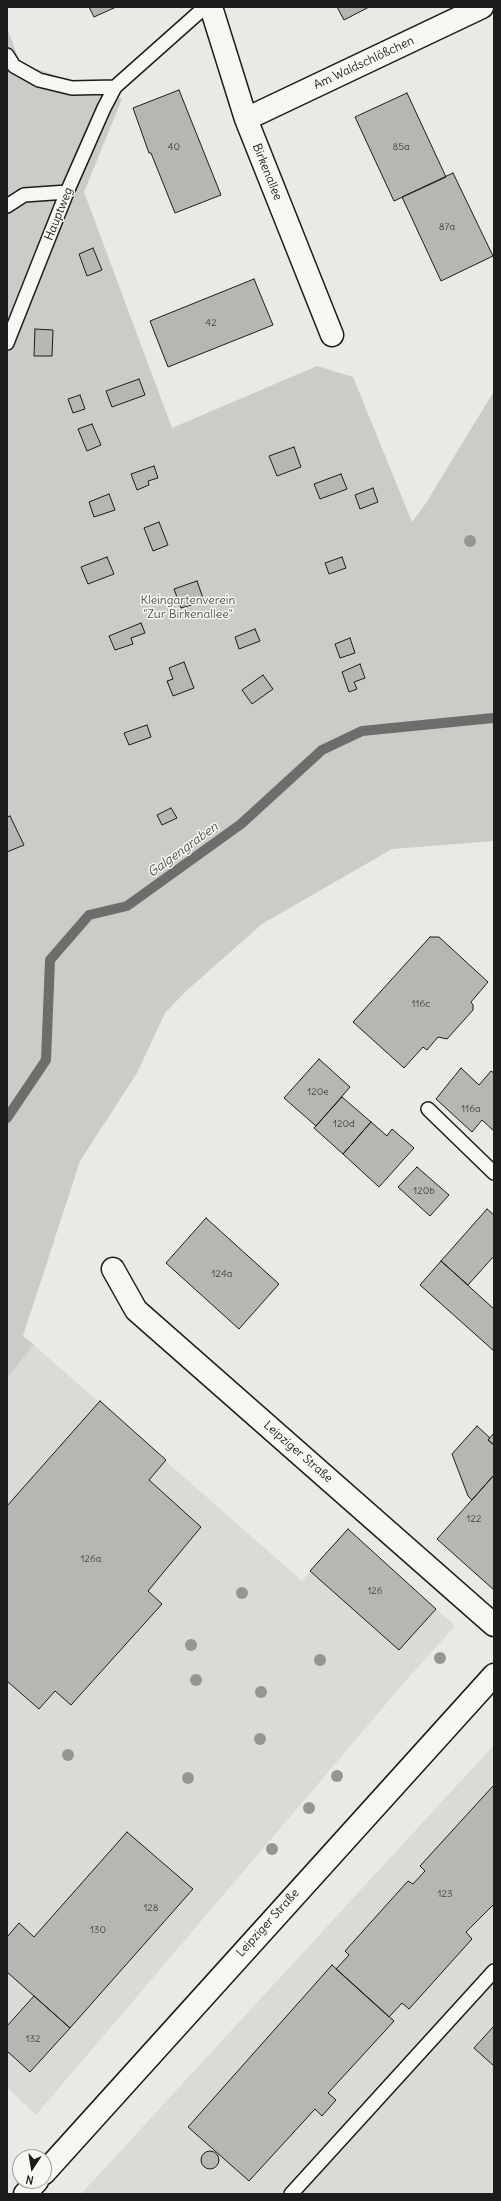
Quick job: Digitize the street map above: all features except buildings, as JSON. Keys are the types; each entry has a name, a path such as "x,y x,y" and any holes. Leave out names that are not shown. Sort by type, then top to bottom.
{"street":[{"name":"Birkenallee","path":"211,7 246,119 332,334"},
{"name":"Am Waldschlößchen","path":"246,119 482,7"},
{"name":"Leipziger Straße","path":"113,1268 136,1310 494,1625"},
{"name":"Leipziger Straße","path":"52,2164 494,1675"}],"lane":[{"path":"7,55 14,66 39,80 72,88 115,86 205,7"},
{"name":"Hauptweg","path":"7,343 68,192 115,86"},
{"path":"7,206 24,195 68,192"},
{"path":"428,1109 494,1173"},
{"path":"291,2194 494,1971"}],"shaded area":[{"path":"34,1345 302,1581 348,1529 455,1626 409,1677 36,2115 7,2087 7,1378"},
{"path":"494,1745 494,2194 81,2194 115,2157"}],"green space":[{"name":"Kleingartenverein \"Zur Birkenallee\"","path":"7,27 20,63 122,99 84,192 172,428 317,366 353,377 412,522 426,503 494,391 494,841 392,849 262,924 185,992 165,1013 137,1073 80,1161 23,1336 34,1345 7,1378"}],"waterway":[{"name":"Galgengraben","path":"7,1118 46,1060 50,960 89,915 127,906 241,824 322,750 362,731 493,718"}]}
